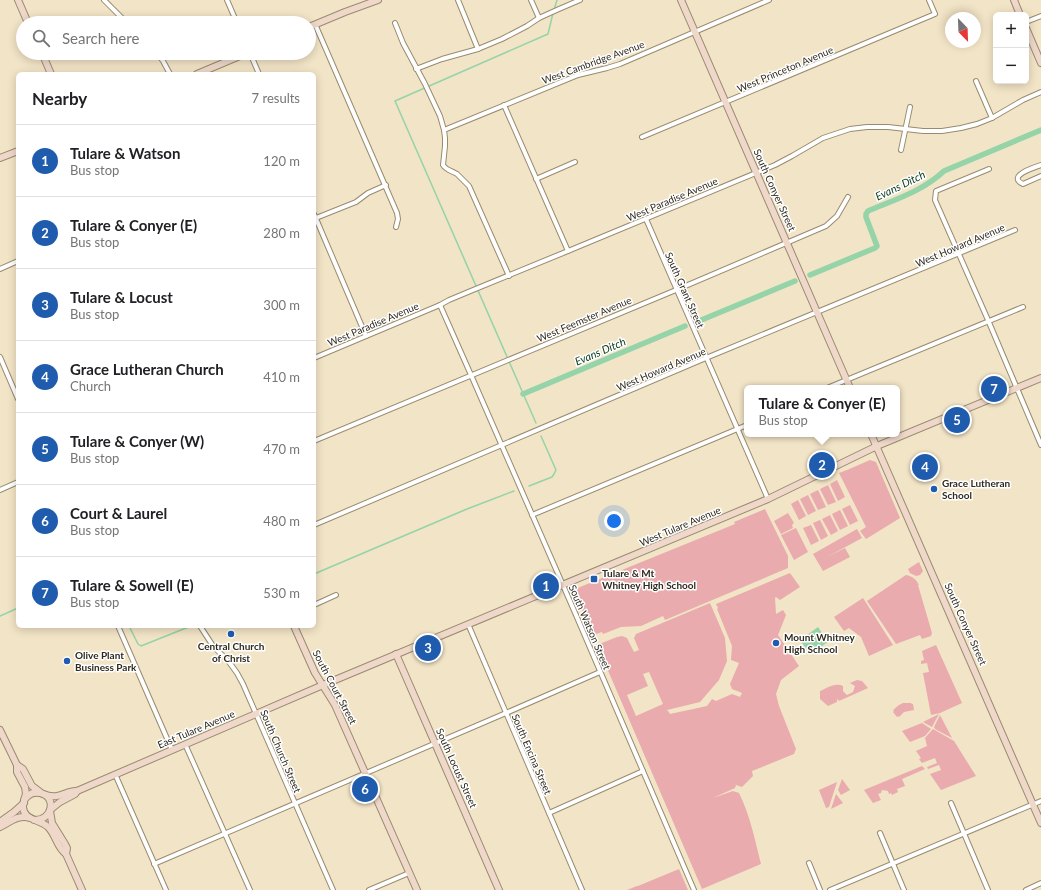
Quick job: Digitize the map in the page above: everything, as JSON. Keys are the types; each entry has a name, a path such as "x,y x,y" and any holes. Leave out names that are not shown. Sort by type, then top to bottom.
{"street":[{"path":"18,0 25,16"},
{"path":"104,0 120,16"},
{"path":"227,0 234,16"},
{"path":"316,24 378,0"},
{"path":"458,0 478,49"},
{"path":"532,0 539,18"},
{"path":"416,69 442,59 478,49 502,39 539,18 580,0"},
{"name":"South Conyer Street","path":"681,0 849,385"},
{"name":"West Cambridge Avenue","path":"444,130 578,75 620,64 770,0"},
{"name":"West Princeton Avenue","path":"642,136 935,14 929,0"},
{"path":"1014,0 1019,12"},
{"path":"1029,21 1041,16"},
{"path":"395,23 403,43 440,116 444,130 445,146 443,165 445,168 460,177 469,186 509,276"},
{"path":"316,26 398,213 396,228"},
{"path":"1029,35 1041,63"},
{"path":"45,60 50,72"},
{"path":"162,60 169,72"},
{"path":"202,72 232,60"},
{"path":"252,60 258,72"},
{"path":"976,81 992,118"},
{"name":"West Paradise Avenue","path":"316,357 461,295 775,165 823,138 850,129 867,127 888,127 923,131 942,131 961,128 992,118 1022,100 1041,92"},
{"path":"504,105 568,251"},
{"path":"901,150 910,107"},
{"path":"0,158 16,152"},
{"path":"536,179 575,162"},
{"path":"1041,165 1020,173 1018,180 1023,184 1041,176"},
{"path":"989,169 936,191 934,200 988,320 1041,444"},
{"path":"316,216 356,202 368,193 386,185"},
{"name":"West Feemster Avenue","path":"316,440 826,226 837,216 848,197"},
{"path":"316,218 366,336"},
{"name":"South Grant Street","path":"646,219 768,500"},
{"name":"West Howard Avenue","path":"316,524 706,358 1015,230"},
{"path":"0,269 16,262"},
{"name":"South Watson Street","path":"440,305 694,890"},
{"path":"833,385 1023,306"},
{"path":"0,357 1,364 16,395"},
{"name":"West Tulare Avenue","path":"900,436 1041,378"},
{"path":"532,515 744,426"},
{"name":"South Conyer Street","path":"873,437 1041,823"},
{"name":"West Tulare Avenue","path":"322,685 768,500 877,446 899,437"},
{"path":"0,490 16,483"},
{"path":"316,604 336,595"},
{"name":"South Encina Street","path":"468,624 582,890"},
{"path":"119,628 172,750"},
{"name":"South Church Street","path":"201,628 213,646 229,662 237,673 333,890"},
{"name":"South Court Street","path":"295,628 315,673 335,704 417,890"},
{"name":"South Locust Street","path":"396,654 499,890"},
{"path":"154,864 506,714 600,672"},
{"name":"East Tulare Avenue","path":"50,811 60,802 76,794 78,791 322,685"},
{"path":"0,730 17,765 18,772 26,790 24,812 32,819 43,819 50,811"},
{"path":"185,744 250,890"},
{"path":"17,765 23,769 32,786 47,797 50,802 52,823 66,845 66,854"},
{"path":"548,812 643,771"},
{"path":"115,774 166,890"},
{"name":"East Tulare Avenue","path":"42,794 54,797 73,790 78,791"},
{"path":"0,822 12,814 31,794 37,792 42,794"},
{"path":"830,890 1041,802"},
{"path":"951,803 988,890"},
{"path":"0,827 18,818 25,817 42,823 49,828 62,851 66,854 82,890"},
{"path":"880,833 904,890"},
{"path":"809,863 820,890"},
{"path":"369,890 409,873"},
{"path":"1026,890 1041,883"}],"shaded area":[{"path":"870,460 876,462 900,518 866,539 860,531 866,527 839,473"},
{"path":"837,480 845,497 838,501 830,484"},
{"path":"828,485 836,502 828,505 820,489"},
{"path":"818,490 826,507 818,510 810,494"},
{"path":"808,495 816,511 808,515 800,499"},
{"path":"798,500 806,516 799,520 791,504"},
{"path":"850,505 858,521 850,525 842,509"},
{"path":"765,509 788,556 788,568 665,620 663,616 641,626 621,627 603,634 602,632 593,635 575,594 576,590 580,587 735,524 734,522"},
{"path":"840,510 848,526 840,530 832,514"},
{"path":"788,513 794,523 792,525 793,528 781,534 774,521"},
{"path":"830,515 838,531 831,535 822,519"},
{"path":"820,520 828,536 821,540 813,523"},
{"path":"811,525 819,541 811,545 803,528"},
{"path":"796,528 808,552 794,560 781,535"},
{"path":"857,529 862,538 827,557 845,548 850,557 823,571 813,554"},
{"path":"919,562 923,571 920,575 916,576 910,573 908,569"},
{"path":"790,573 800,587 780,600 776,597 775,598 776,614 783,610 786,615 778,635 799,666 781,680 776,694 779,706 796,749 794,754 752,771 753,776 742,787 736,785 735,788 713,798 733,791 739,793 749,819 761,864 702,889 597,645 622,636 627,638 634,652 639,650 634,638 636,634 710,603 725,638 727,661 719,680 700,702 667,710 670,714 707,706 712,699 716,701 732,694 740,697 742,693 732,689 730,684 739,663 731,660 732,646 716,604","holes":["649,672 663,704 636,716 627,695 648,686 643,674"]},
{"path":"906,575 914,578 919,585 932,633 931,636 922,639 920,635 896,644 867,601"},
{"path":"863,598 893,645 869,656 861,637 849,628 844,631 834,617"},
{"path":"818,627 828,642 810,654 800,640"},
{"path":"936,645 962,703 940,713 931,715 923,673 929,672 927,663 921,664 921,661 924,660 922,651"},
{"path":"857,680 862,681 868,688 839,701 838,699 837,702 828,706 820,699 820,691 834,685 843,686 843,691 847,695 853,692 855,686 850,683"},
{"path":"903,703 913,704 914,710 904,712 897,717 893,710"},
{"path":"939,714 932,727 923,722"},
{"path":"940,715 952,738 935,729 934,727"},
{"path":"922,723 931,729 925,736 910,742 902,731"},
{"path":"933,729 954,741 976,776 941,790 930,774 941,770 939,765 928,769 927,767 937,763 935,758 922,763 919,759 921,758 916,751 927,746 925,738"},
{"path":"922,766 925,769 902,779 905,786 897,789 898,792 892,795 891,793 889,794 888,791 882,790 881,793 878,794 881,800 873,803 864,790"},
{"path":"842,779 850,790 841,795 838,790"},
{"path":"837,782 829,807 826,808 819,790"},
{"path":"836,794 843,803 831,809"},
{"path":"679,869 688,890 627,890 638,886"}],"waterway":[{"path":"554,10 557,0"},
{"path":"536,423 395,101 548,34 553,13"},
{"name":"Evans Ditch","path":"810,275 877,246 866,217 868,211 918,190 944,171 1041,130"},
{"name":"Evans Ditch","path":"699,321 795,281"},
{"name":"Evans Ditch","path":"523,394 685,326"},
{"path":"529,486 552,477 556,470 541,436"},
{"path":"316,573 467,509 514,491"},
{"path":"0,616 16,609"},
{"path":"130,628 138,644 141,646 186,628"}],"place":[{"name":"Tulare & Sowell (E)","path":"994,389"},
{"name":"Tulare & Conyer (W)","path":"957,420"},
{"name":"Tulare & Conyer (E)","path":"822,465"},
{"name":"Grace Lutheran Church","path":"925,467"},
{"name":"Grace Lutheran School","path":"934,489"},
{"name":"Tulare & Mt Whitney High School","path":"594,579"},
{"name":"Tulare & Watson","path":"546,586"},
{"name":"Central Church of Christ","path":"231,634"},
{"name":"Mount Whitney High School","path":"776,643"},
{"name":"Tulare & Locust","path":"428,648"},
{"name":"Olive Plant Business Park","path":"67,661"},
{"name":"Court & Laurel","path":"365,789"}]}
